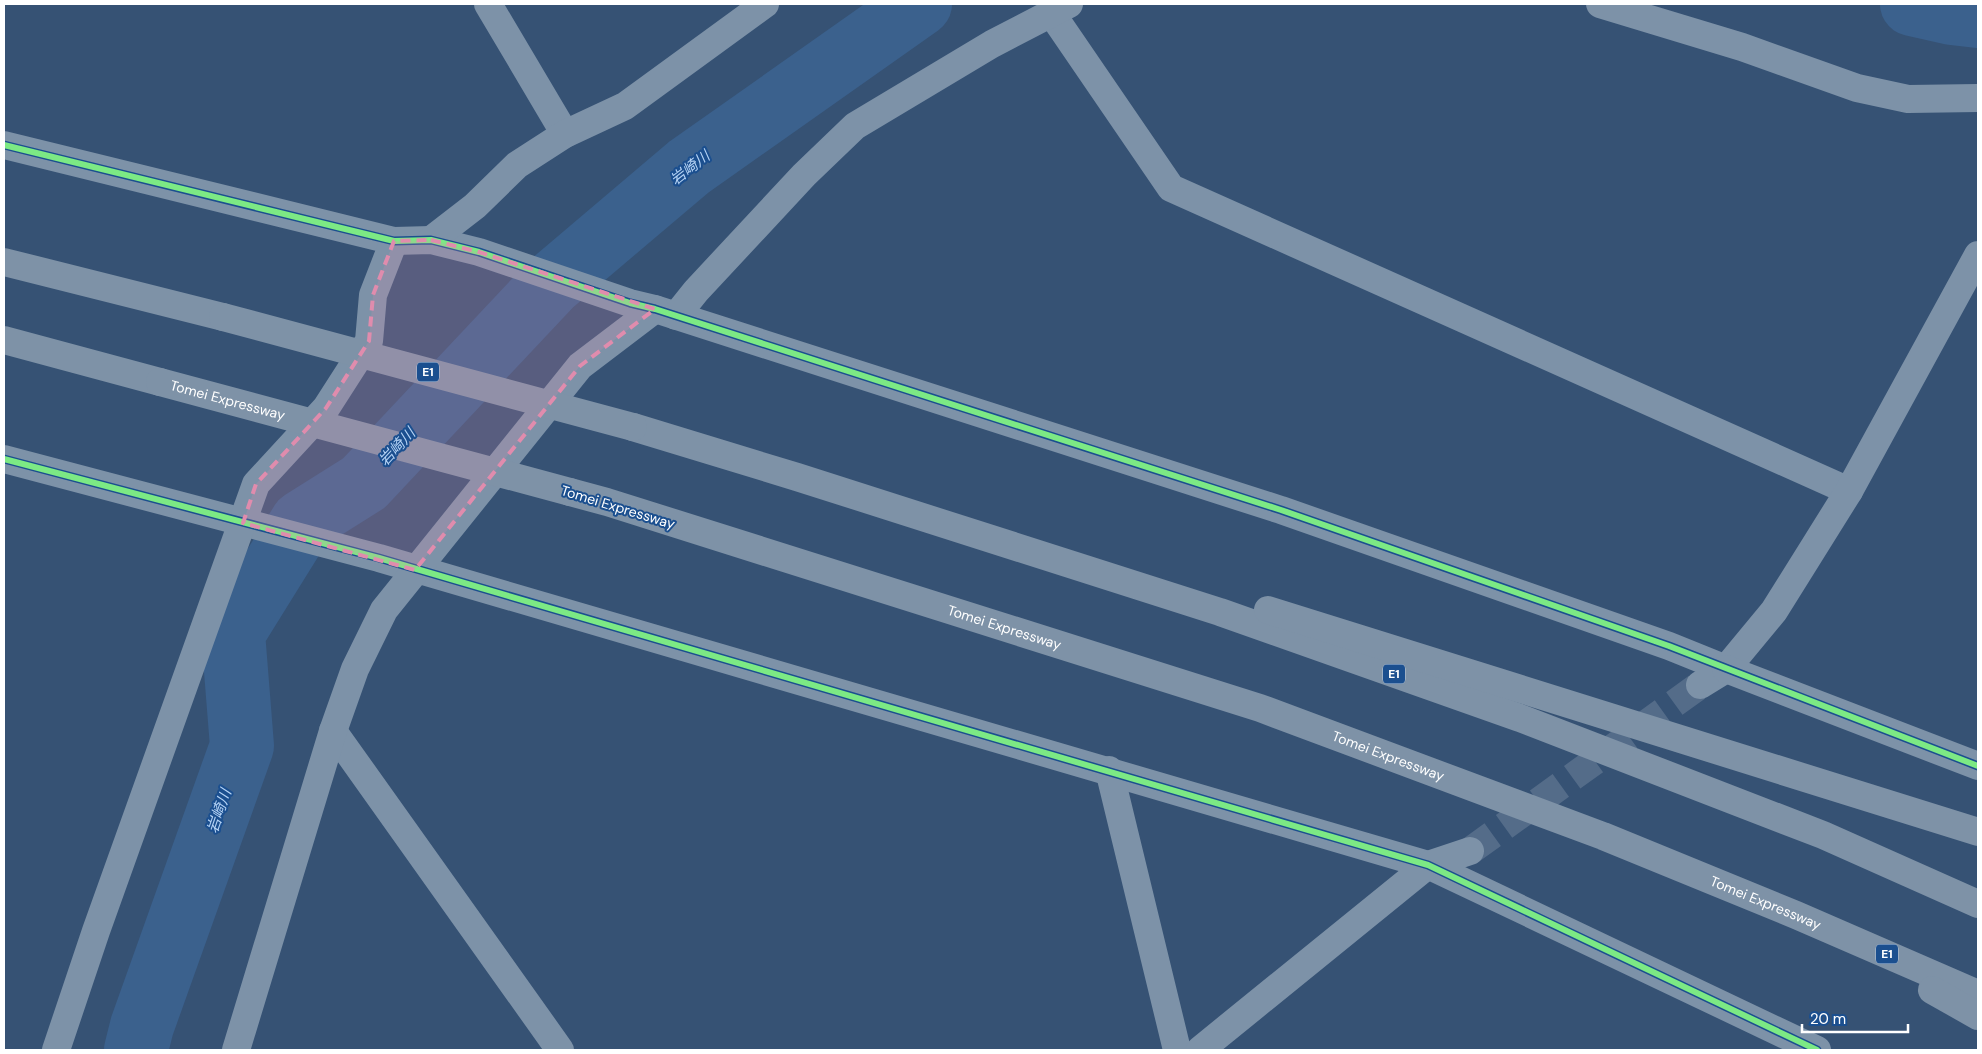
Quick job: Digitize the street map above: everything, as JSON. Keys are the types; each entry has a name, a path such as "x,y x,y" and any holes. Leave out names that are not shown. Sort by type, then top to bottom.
{"highway":[{"name":"E1","path":"4,262 223,317 633,427 797,477 1220,612 1520,718 1823,835 1978,904"},
{"name":"Tomei Expressway","path":"4,340 607,502 1260,708 1603,836 1796,915 1978,994"},
{"path":"797,477 1230,598 1978,832"},
{"path":"1796,915 1978,1016"}],"street":[{"path":"488,4 565,134"},
{"path":"432,240 475,206 516,164 565,134 626,106 765,4"},
{"path":"1600,4 1742,47 1857,88 1908,99 1978,98"},
{"path":"236,1050 332,731 355,669 384,610 415,570 580,366 654,309 696,291 804,175 855,126 992,44 1061,9 1171,188 1849,491"},
{"path":"4,145 394,241 432,240 479,252 1282,510 1669,646 1978,766"},
{"path":"56,1050 96,931 256,484 326,408 369,341 373,294 394,241"},
{"path":"1700,685 1726,669 1774,611 1849,491 1978,255"},
{"path":"4,459 379,558 1428,864 1817,1050"},
{"path":"332,731 560,1050"},
{"path":"1109,770 1177,1050"},
{"path":"1200,1050 1428,864 1470,851"}],"highlighted area":[{"path":"431,240 479,252 655,309 580,366 415,570 243,523 256,484 326,408 369,341 373,295 394,241"}],"waterway":[{"name":"岩崎川","path":"136,1050 142,1026 242,746 233,633 302,522 364,483 551,284 689,167 920,4"},
{"name":"岩崎川","path":"1912,4 1952,13 1978,16"}],"tunnel":[{"path":"1470,851 1700,685"}],"cycle path":[{"path":"4,145 394,241 431,240 479,252 630,303 655,309 1281,510 1669,646 1978,766"},
{"path":"4,459 379,558 1428,865 1817,1050"}]}
